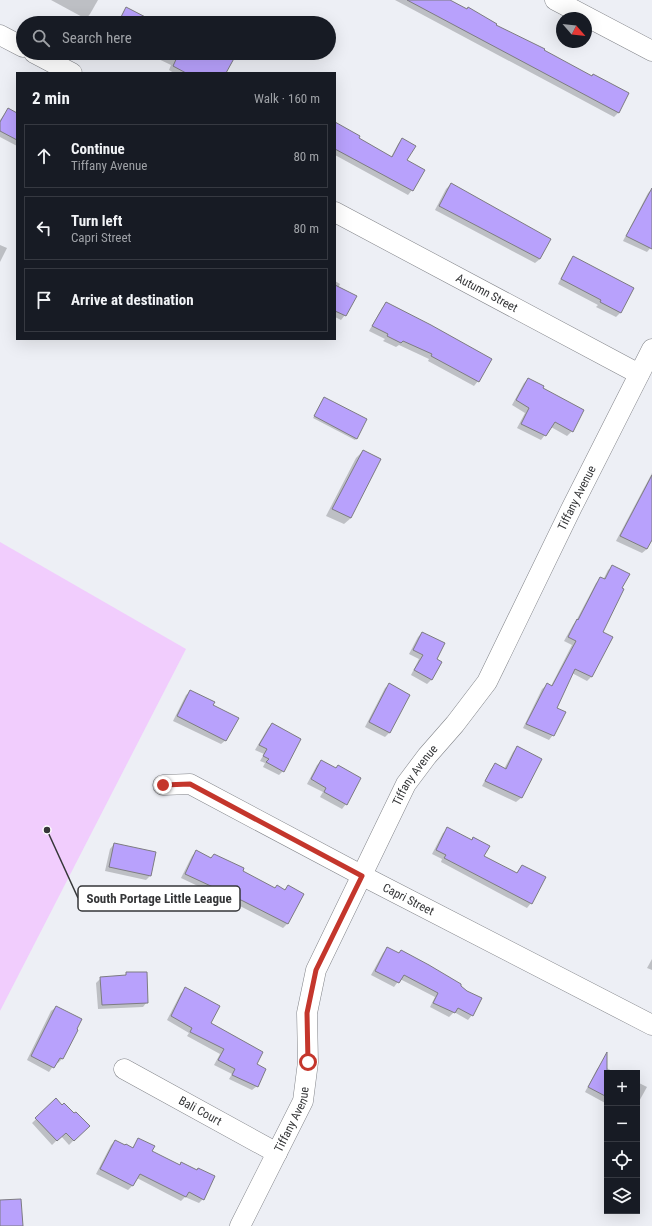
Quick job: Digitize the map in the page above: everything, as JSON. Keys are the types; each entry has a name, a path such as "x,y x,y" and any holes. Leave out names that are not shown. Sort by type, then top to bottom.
{"street":[{"path":"555,0 652,51"},
{"path":"0,35 16,43"},
{"path":"47,60 70,72"},
{"name":"Autumn Street","path":"336,213 639,374"},
{"name":"Tiffany Avenue","path":"240,1226 303,1101 308,1062 307,1013 316,970 406,784 488,682 652,349"},
{"name":"Capri Street","path":"163,785 190,784 362,876 652,1025"},
{"name":"Bali Court","path":"124,1069 277,1153"}],"shaded area":[{"path":"0,542 186,649 0,1011"}],"building":[{"path":"407,0 450,0 467,9 468,7 497,24 496,25 545,49 544,50 592,76 593,74 629,93 619,113"},
{"path":"126,7 143,16 122,16"},
{"path":"176,60 233,60 227,72 184,72 173,66"},
{"path":"8,108 16,112 16,139 0,131 0,122"},
{"path":"336,123 392,157 402,138 416,146 407,160 425,170 413,191 336,150"},
{"path":"451,183 551,239 540,259 439,206"},
{"path":"652,188 652,249 626,236"},
{"path":"573,256 634,288 621,313 600,302 601,300 561,279"},
{"path":"336,286 357,296 346,316 336,311"},
{"path":"386,302 492,359 479,382 431,356 432,354 403,341 401,343 372,326"},
{"path":"528,378 544,386 543,388 584,410 573,432 555,422 546,436 521,424 529,408 516,400"},
{"path":"324,397 367,419 357,439 314,416"},
{"path":"363,450 381,459 351,518 332,509"},
{"path":"652,475 652,540 647,549 620,536"},
{"path":"612,565 630,574 622,588 624,589 603,632 613,637 592,677 575,669 557,708 566,712 554,736 526,724 547,683 552,686 576,641 568,637 577,619 578,620 600,577 605,579"},
{"path":"422,632 445,643 437,659 442,662 432,680 414,670 423,655 413,650"},
{"path":"389,683 410,695 390,733 369,722"},
{"path":"190,690 215,702 213,705 239,718 226,741 177,716"},
{"path":"272,723 301,739 284,772 266,762 269,759 263,756 267,749 259,745"},
{"path":"517,746 542,759 522,798 485,781 495,763 506,769"},
{"path":"321,760 336,768 338,765 361,778 347,805 324,792 326,788 311,779"},
{"path":"447,827 472,840 473,837 490,846 484,856 517,873 522,865 546,877 532,904 444,858 446,855 436,850"},
{"path":"114,843 156,852 151,876 109,867"},
{"path":"196,850 211,858 214,854 244,868 243,871 275,888 277,885 285,890 288,885 304,894 288,924 185,874"},
{"path":"387,947 399,953 401,950 429,965 461,984 461,986 467,991 482,998 473,1016 458,1008 455,1013 433,1003 438,993 404,975 399,983 375,971"},
{"path":"126,972 147,972 148,1003 102,1005 100,977 126,975"},
{"path":"185,987 220,1006 211,1023 263,1052 257,1064 266,1069 258,1087 232,1075 235,1069 218,1060 224,1049 190,1032 192,1028 171,1016"},
{"path":"56,1006 82,1019 63,1059 60,1058 54,1068 31,1056"},
{"path":"607,1052 607,1070 604,1070 604,1095 588,1087"},
{"path":"56,1098 62,1105 64,1103 74,1113 76,1112 90,1126 74,1141 66,1133 57,1141 35,1118"},
{"path":"138,1138 155,1146 152,1151 180,1165 181,1162 197,1170 198,1168 215,1176 204,1200 189,1192 186,1197 140,1174 133,1186 100,1169 115,1140 133,1148"},
{"path":"21,1199 23,1226 0,1226 0,1200"}],"place":[{"name":"South Portage Little League","path":"47,830"}],"route":[{"path":"163,785 190,784 362,876 316,970 307,1013 308,1062"}]}
